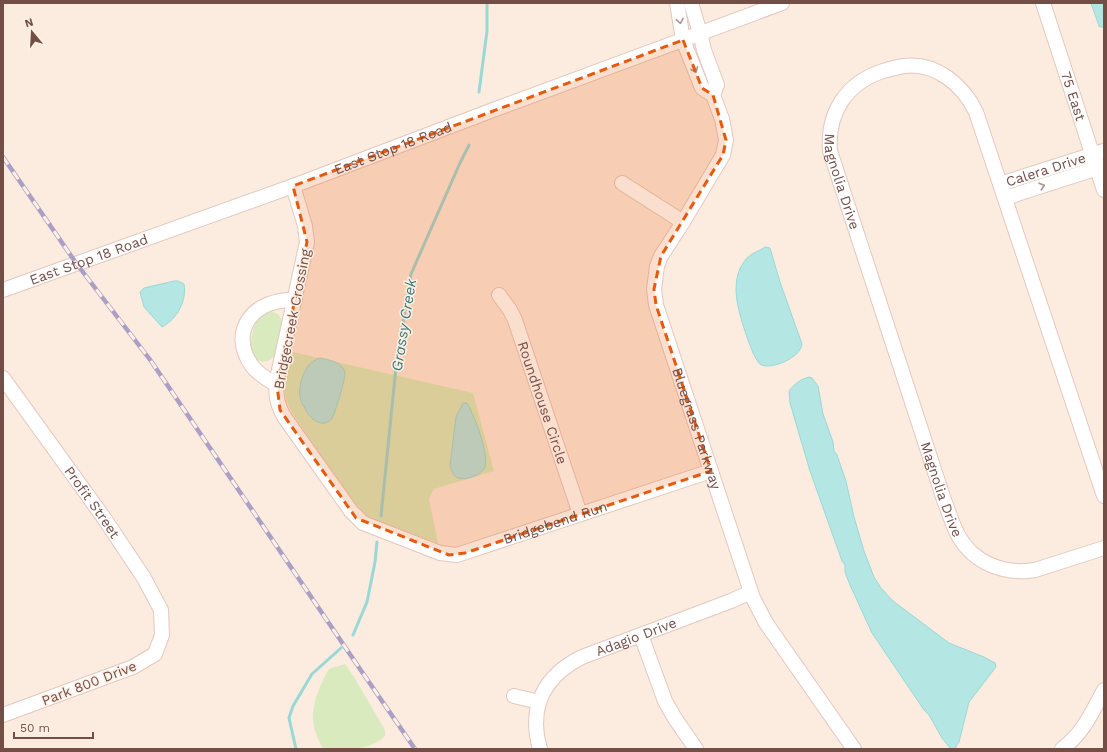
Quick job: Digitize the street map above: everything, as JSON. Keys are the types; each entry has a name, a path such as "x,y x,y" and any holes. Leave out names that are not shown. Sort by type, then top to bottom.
{"street":[{"name":"Bluegrass Parkway","path":"676,3 683,40 702,88 713,95 722,119 726,140 723,155 661,256 655,276 654,297 751,592 766,623 854,749"},
{"name":"Bluegrass Parkway","path":"691,3 704,50 717,85 713,95"},
{"name":"East Stop 18 Road","path":"3,290 292,186 782,3"},
{"name":"75 East","path":"1042,3 1098,153 1104,190"},
{"name":"Magnolia Drive","path":"1104,496 972,103 960,87 944,76 936,71 916,66 904,66 872,75 864,79 843,98 834,114 829,142 832,160 944,500 951,520 959,536 969,550 982,560 998,568 1024,572 1035,570 1104,548"},
{"name":"Calera Drive","path":"1000,184 1098,153"},
{"name":"Calera Drive","path":"1005,198 1100,167"},
{"path":"622,183 683,222"},
{"name":"Bridgecreek Crossing","path":"292,186 307,234 307,242 276,385 278,403 282,414 356,518 363,523"},
{"name":"Roundhouse Circle","path":"499,295 515,320 580,514"},
{"path":"276,385 253,368 244,350 244,331 251,316 256,310 274,301 283,299 294,300"},
{"name":"Profit Street","path":"3,378 104,518 144,578 161,610 162,635"},
{"name":"Bridgebend Run","path":"363,523 440,553 457,555 711,471"},
{"name":"Adagio Drive","path":"540,749 536,730 539,702 546,686 558,672 574,661 751,592"},
{"name":"Park 800 Drive","path":"3,715 133,668 155,654 162,635"},
{"path":"641,635 665,700 674,717 696,749"},
{"path":"1062,749 1085,727 1104,690"},
{"path":"514,696 539,702"}],"highlighted area":[{"path":"683,40 702,88 713,95 726,140 723,155 661,256 654,289 656,305 711,471 465,553 449,555 356,518 280,410 277,385 307,242 293,186"}],"green space":[{"path":"270,311 278,314 283,322 280,339 275,355 267,361 260,361 255,358 252,351 252,335 258,320 263,314"},
{"path":"293,352 473,393 494,471 434,489 429,499 438,543 377,521 359,511 291,411 286,400 284,388"},
{"path":"345,664 385,730 385,736 372,745 364,747 348,749 323,749 316,735 313,723 314,707 320,687 329,669"}],"water":[{"path":"1091,3 1104,3 1104,27 1099,26"},
{"path":"765,247 770,248 780,282 802,344 800,349 791,358 784,362 770,366 760,364 754,355 741,318 736,297 737,276 741,267 749,256"},
{"path":"174,281 184,284 184,297 180,309 167,324 162,327 144,307 140,292 144,288"},
{"path":"321,358 333,361 341,366 345,372 342,390 333,415 330,421 324,423 317,422 310,416 300,398 300,386 307,368 315,360"},
{"path":"809,377 812,378 818,386 823,414 833,442 834,451 837,455 846,481 854,517 864,551 874,577 881,588 893,601 949,643 995,663 996,667 969,702 956,749 951,749 942,738 929,715 924,710 872,633 850,585 845,572 845,565 842,561 810,471 790,403 789,391 798,382"},
{"path":"463,403 467,403 477,425 483,444 486,461 485,467 481,473 469,478 461,479 455,476 450,466 456,417"}],"waterway":[{"name":"Grassy Creek","path":"479,92 487,31 487,3"},
{"name":"Grassy Creek","path":"381,516 396,367 411,274 469,145"},
{"name":"Grassy Creek","path":"353,635 367,602 375,562 377,542"},
{"name":"Grassy Creek","path":"296,749 289,718 293,706 312,674 341,648"}],"railway":[{"path":"3,157 76,263 151,361 415,749"}]}
